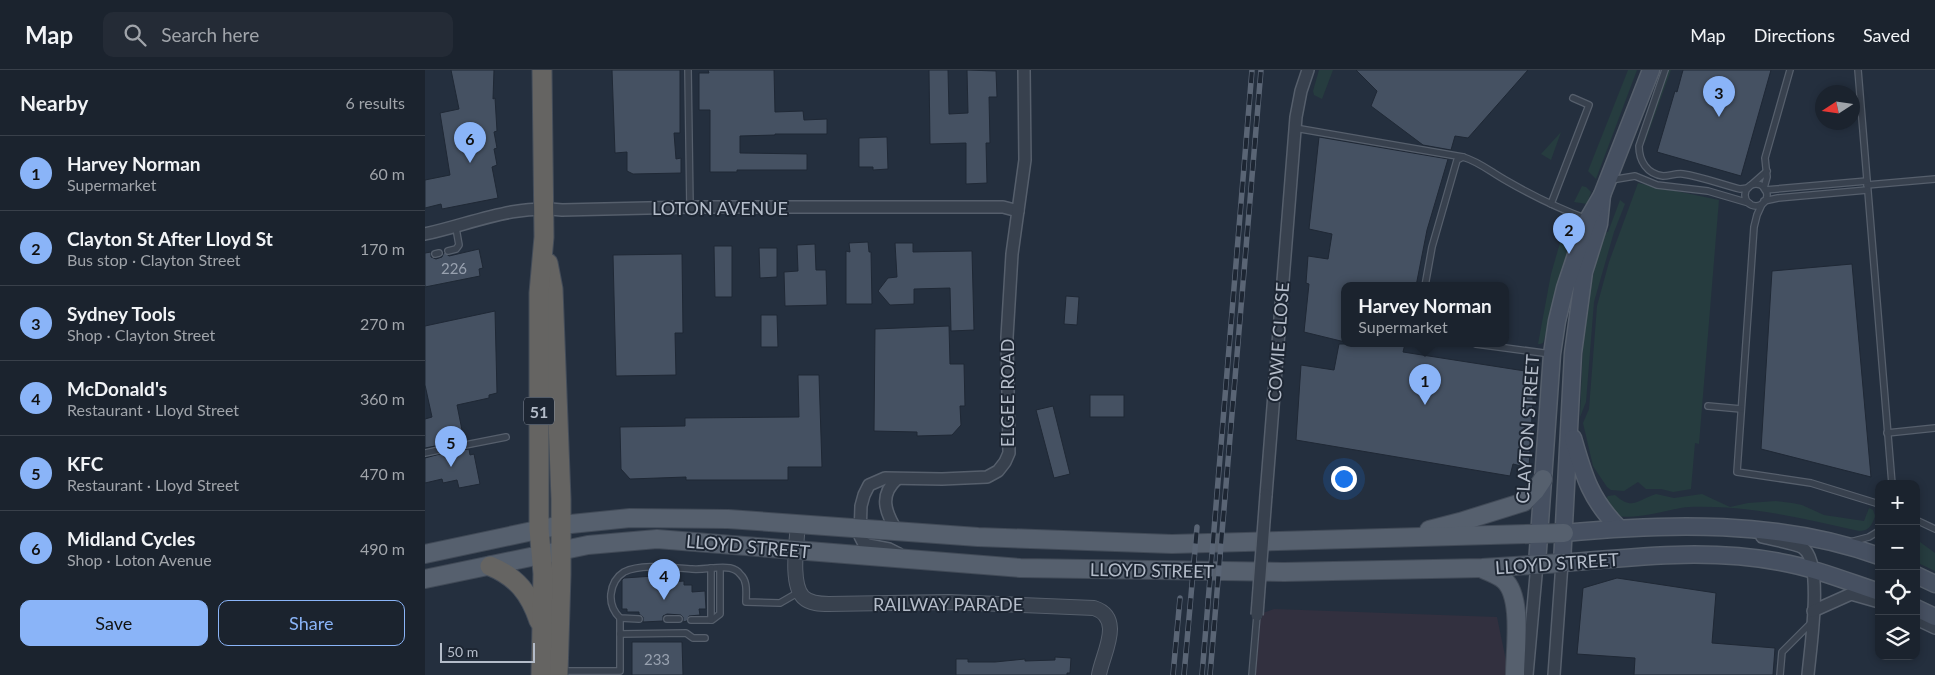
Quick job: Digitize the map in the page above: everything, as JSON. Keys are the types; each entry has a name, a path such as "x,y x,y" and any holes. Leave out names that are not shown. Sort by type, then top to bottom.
{"highway":[{"name":"51","path":"542,70 544,237 539,293 539,529 542,629 553,674"},
{"name":"51","path":"544,237 553,290 561,525 553,674"},
{"path":"490,566 506,574 524,590 532,601 542,629"}],"main road":[{"name":"CLAYTON STREET","path":"1537,564 1552,354 1557,321 1565,288 1651,70"},
{"name":"CLAYTON STREET","path":"1562,563 1573,353 1593,221"},
{"path":"1569,426 1594,499 1603,512 1619,528"},
{"path":"1357,540 1430,530 1515,506 1531,496 1543,479"},
{"name":"LLOYD STREET","path":"425,554 561,525 630,518 728,519 978,537 1172,544 1539,534 1619,528 1727,527 1821,538 1875,555"},
{"name":"LLOYD STREET","path":"425,580 588,544 657,539 1020,568 1171,571 1283,572 1482,568 1706,554 1759,559 1813,570 1875,591"},
{"path":"1482,568 1503,579 1510,587 1516,604 1515,675"},
{"path":"1920,576 1935,584"},
{"path":"1920,610 1935,616"}],"street":[{"name":"ELGEE ROAD","path":"860,528 861,506 869,485 885,478 987,477 998,471 1005,462 1009,452 1007,337 1009,295 1025,160 1024,70"},
{"name":"COWIE CLOSE","path":"1257,615 1295,128 1301,91 1308,70"},
{"name":"LOTON AVENUE","path":"425,234 456,228 486,216 543,208 562,210 690,207 1003,207 1018,211"},
{"path":"897,479 889,486 886,493 887,511 897,531"},
{"path":"798,523 796,578 800,591"},
{"path":"1727,527 1803,547 1810,558 1813,570 1813,616 1808,675"},
{"path":"860,528 860,536 863,542 868,545 889,549 911,560"},
{"name":"CLAYTON STREET","path":"1554,675 1562,563"},
{"name":"CLAYTON STREET","path":"1527,675 1537,564"},
{"name":"RAILWAY PARADE","path":"800,591 803,597 816,604 949,602 1094,608 1103,613 1109,622 1109,642 1099,675"},
{"path":"1813,616 1851,594 1875,600"},
{"path":"1920,621 1935,628"}],"lane":[{"path":"688,70 690,207"},
{"path":"1665,70 1639,146 1639,153 1645,167 1649,171 1662,176 1682,174 1740,189 1758,185 1765,189 1867,185"},
{"path":"1754,227 1766,195 1767,171 1765,158 1790,70"},
{"path":"1857,70 1892,480"},
{"path":"1551,204 1589,105 1573,98"},
{"path":"1295,128 1474,160 1505,181 1551,204 1593,221"},
{"path":"1426,282 1432,247 1457,160 1463,157"},
{"path":"1767,171 1749,187 1745,198 1754,214 1754,227 1737,472 1811,483 1875,503"},
{"path":"1605,188 1635,176 1657,186 1708,191 1755,206 1773,198 1935,178"},
{"path":"448,251 456,250 459,245 456,228"},
{"path":"1499,347 1552,354"},
{"path":"1708,406 1741,409"},
{"path":"1887,433 1935,428"},
{"path":"455,447 506,437"},
{"path":"425,453 439,450"},
{"path":"1920,522 1935,529"},
{"path":"1836,543 1852,542 1875,533"},
{"path":"553,674 620,671 620,618 612,607 611,595 617,578 632,569 670,566 693,569 732,568 743,576 747,585 746,602 780,603 800,591"},
{"path":"711,568 711,620"},
{"path":"691,620 711,620 720,614 720,568"},
{"path":"1252,675 1257,615"},
{"path":"1780,675 1782,652 1813,616"},
{"path":"620,618 639,619"},
{"path":"667,619 679,620"},
{"path":"620,634 686,633 693,638 705,638"}],"shaded area":[{"path":"1274,609 1497,617 1509,675 1252,675 1257,615"}],"green space":[{"path":"1319,70 1333,70 1322,99 1314,95 1313,91"},
{"path":"1628,70 1637,70 1596,179 1588,171"},
{"path":"1668,70 1671,70 1645,142 1644,138"},
{"path":"1561,132 1551,160 1541,154"},
{"path":"1638,183 1719,200 1699,444 1695,443 1691,489 1673,492 1661,489 1646,489 1638,482 1624,491 1611,490 1607,487 1593,466 1583,423 1589,409 1597,306 1609,262"},
{"path":"1582,186 1591,192 1587,204 1574,202"},
{"path":"1620,200 1625,204 1614,232 1594,302 1586,402 1580,417 1586,310 1602,233 1608,232"},
{"path":"1566,222 1574,225 1577,230 1543,343 1538,344 1551,274"},
{"path":"1656,494 1674,498 1702,494 1730,507 1748,503 1776,501 1802,505 1824,515 1864,521 1869,508 1873,510 1875,516 1870,527 1859,531 1796,517 1732,508 1689,507 1630,517 1614,514 1603,503 1608,496 1615,495 1626,502 1635,503"},
{"path":"1920,542 1935,553 1935,571 1920,564"}],"building":[{"path":"451,70 494,70 493,99 495,98 497,131 494,132 497,148 494,149 497,165 492,167 498,198 442,209 441,204 425,208 425,180 450,175 440,113 459,109"},
{"path":"612,70 680,70 680,133 674,133 676,159 681,158 681,173 633,174 627,171 627,152 615,153"},
{"path":"708,70 774,70 775,112 803,111 804,120 827,119 827,134 740,136 740,153 807,154 807,170 710,172 710,110 699,110 699,73 709,73"},
{"path":"929,70 948,70 949,114 968,113 967,70 996,71 997,97 989,97 990,143 986,143 987,183 966,184 966,143 930,144"},
{"path":"1356,70 1528,70 1468,138 1455,136 1451,150 1423,145 1371,106 1377,91"},
{"path":"1683,70 1771,70 1741,176 1657,152"},
{"path":"887,137 888,169 873,170 873,167 859,167 859,138"},
{"path":"1319,137 1448,159 1427,230 1417,282 1341,282 1341,341 1304,332 1309,284 1306,283 1308,256 1328,259 1332,234 1309,229"},
{"path":"868,242 869,252 871,252 872,304 846,304 846,251 850,252 849,243"},
{"path":"895,243 913,243 913,252 972,251 974,330 951,331 950,288 914,289 914,304 890,305 878,291 888,278 897,277"},
{"path":"815,244 816,270 826,270 827,305 785,306 784,272 798,271 797,245"},
{"path":"714,246 732,246 732,297 715,297"},
{"path":"759,248 777,248 777,277 760,278"},
{"path":"479,249 483,268 479,269 480,276 425,287 425,253 431,252 431,257 436,259 442,257 444,252 449,256"},
{"path":"682,254 683,333 675,333 676,375 616,376 613,255"},
{"path":"1852,264 1871,477 1761,449 1772,271"},
{"path":"1066,296 1079,297 1077,325 1064,324"},
{"path":"495,311 497,393 489,395 489,398 457,405 464,440 450,446 453,451 469,449 470,455 474,454 480,484 459,488 457,480 443,483 442,479 425,483 425,458 440,454 444,450 440,445 425,448 425,419 432,417 425,385 425,326"},
{"path":"761,315 777,315 778,347 761,347"},
{"path":"949,326 950,364 964,364 965,406 960,406 961,425 952,435 917,436 917,432 874,431 875,329"},
{"path":"1339,344 1341,344 1341,347 1404,347 1403,352 1525,371 1524,381 1534,382 1529,468 1513,464 1510,476 1296,440 1301,365 1334,370"},
{"path":"798,375 819,375 822,467 788,467 788,480 686,480 686,477 630,479 621,469 620,427 685,426 685,418 799,417"},
{"path":"1090,395 1124,395 1124,417 1090,417"},
{"path":"1053,406 1070,474 1054,478 1036,410"},
{"path":"658,571 670,572 670,582 684,581 684,585 692,585 692,592 705,591 706,609 699,609 700,615 689,616 687,621 683,622 681,615 667,614 663,616 663,621 643,622 643,617 639,612 627,612 627,609 622,609 622,580 624,578 654,576 654,573 658,573"},
{"path":"1617,578 1716,593 1712,643 1775,648 1773,675 1634,675 1635,658 1577,654 1583,588"},
{"path":"632,642 682,642 683,675 632,675"},
{"path":"1055,657 1071,658 1070,673 1067,673 1067,675 956,675 956,659 968,659 968,662 995,662 1025,659 1025,661 1055,660"}],"railway":[{"path":"1202,675 1252,70"},
{"path":"1210,675 1261,70"},
{"path":"1184,675 1197,527"},
{"path":"1173,675 1180,598"}],"place":[{"name":"Sydney Tools","path":"1719,117"},
{"name":"Midland Cycles","path":"470,163"},
{"name":"Clayton St After Lloyd St","path":"1569,254"},
{"name":"Harvey Norman","path":"1425,405"},
{"name":"KFC","path":"451,467"},
{"name":"McDonald's","path":"664,600"}]}
